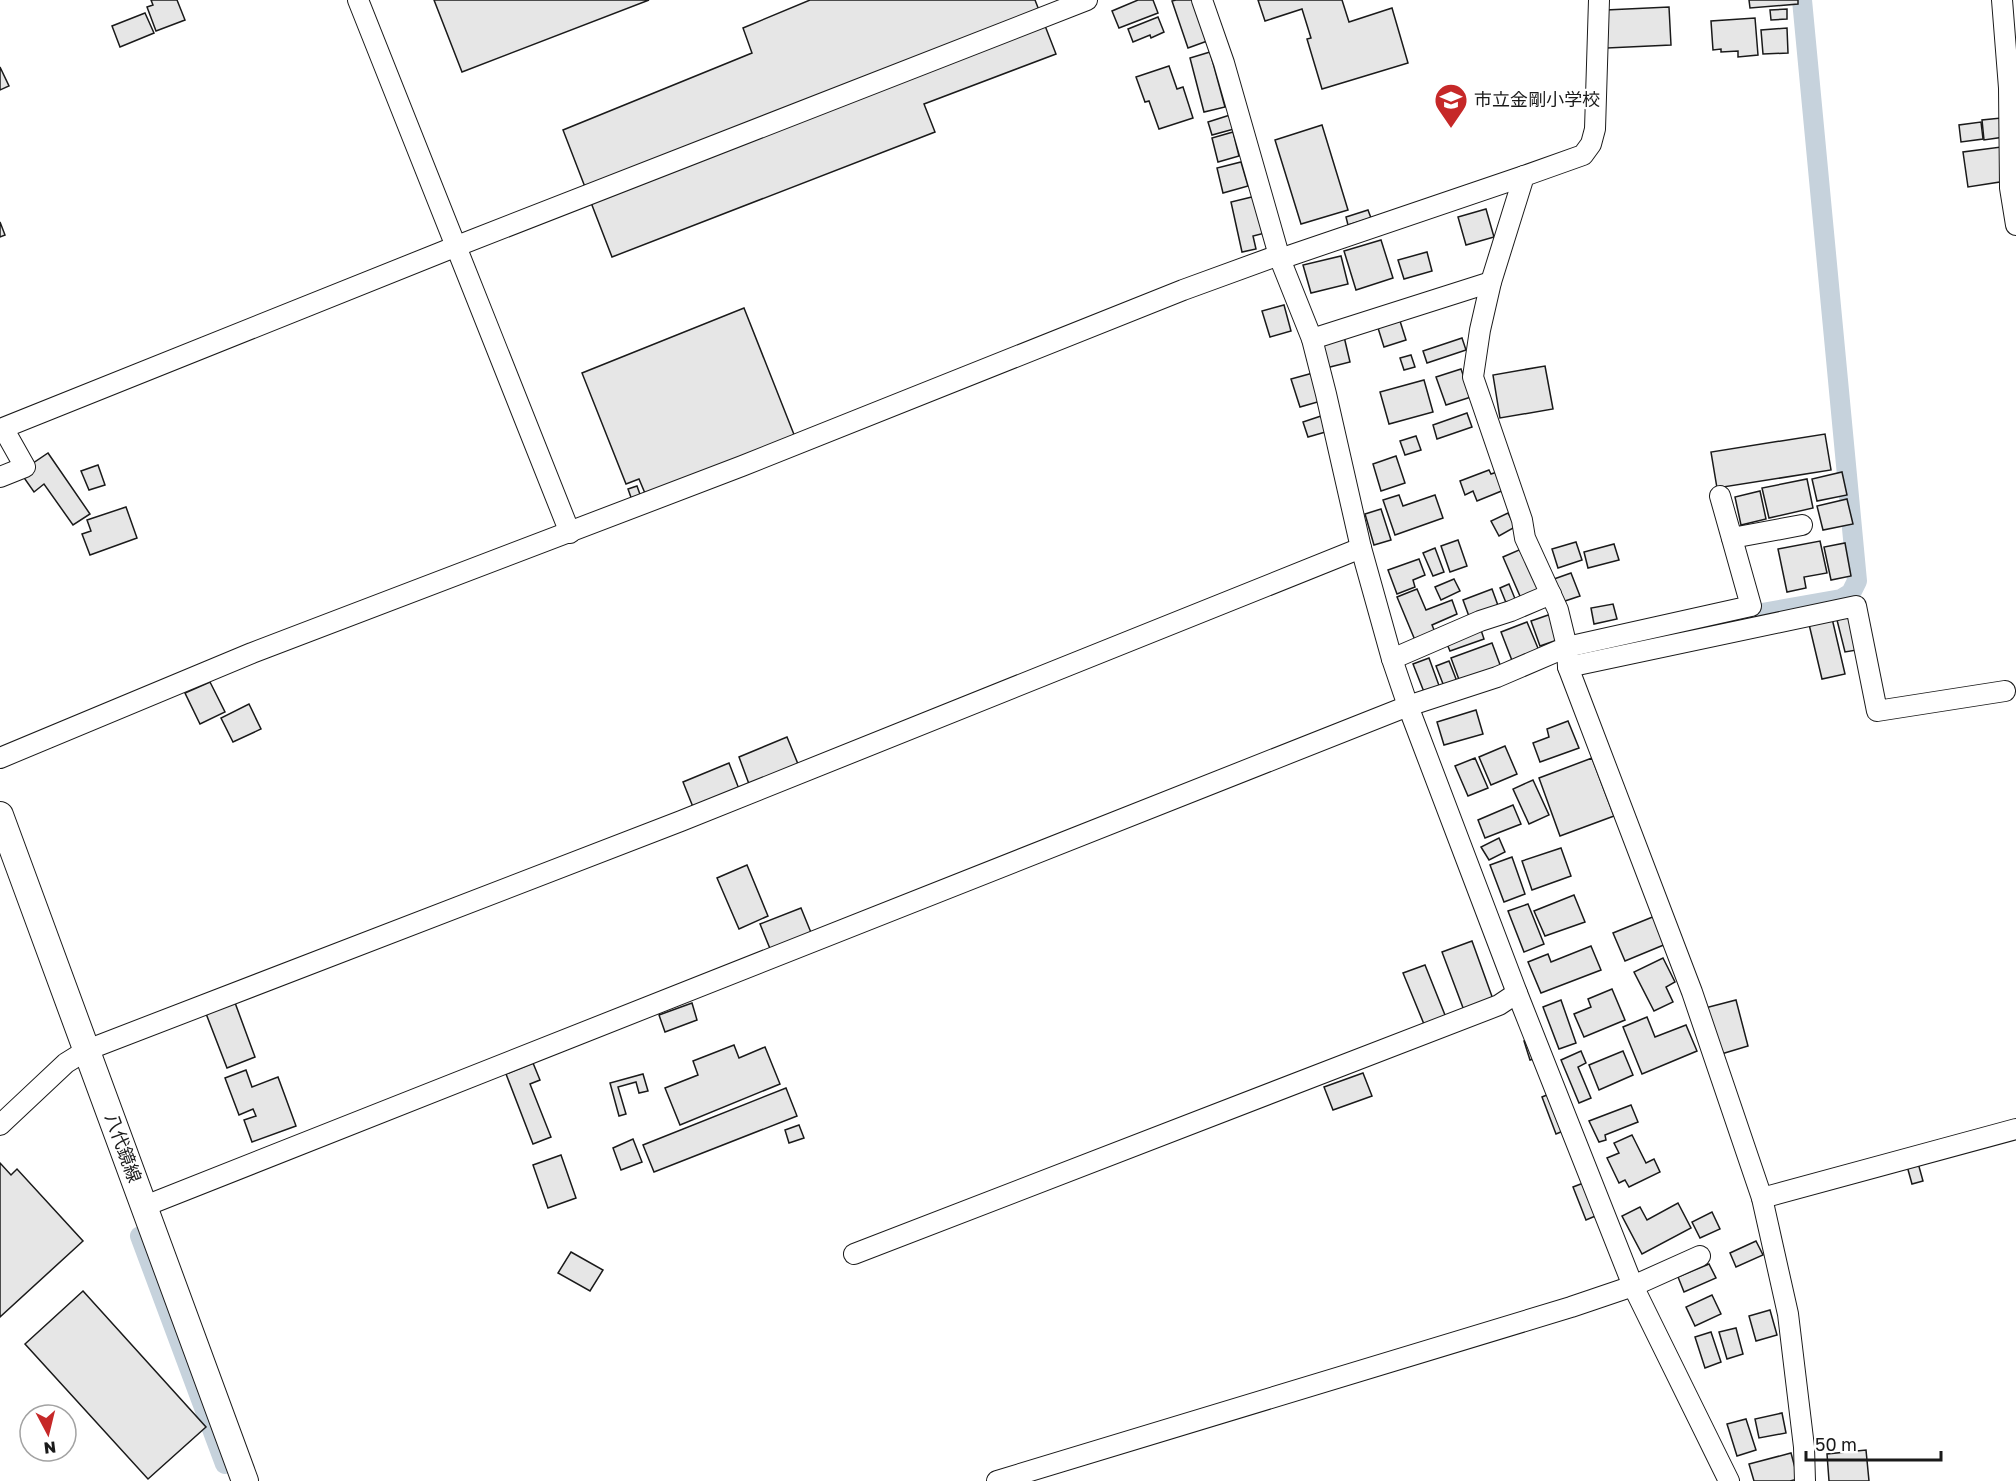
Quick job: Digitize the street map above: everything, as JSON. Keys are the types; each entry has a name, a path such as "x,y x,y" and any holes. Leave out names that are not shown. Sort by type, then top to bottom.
{"main road":[{"name":"八代鏡線","path":"0,815 245,1481"}],"street":[{"path":"358,0 570,533"},
{"path":"0,477 25,467 3,428 457,246 1087,0"},
{"path":"1202,0 1224,63 1279,257 1312,339 1361,548 1392,659 1408,706 1633,1286 1729,1481"},
{"path":"0,758 252,653 570,533 1183,290 1524,176 1583,154 1592,144 1595,129 1599,0"},
{"path":"2002,0 2009,88 2010,188 2016,225"},
{"path":"1524,176 1491,282 1480,330 1473,377 1522,520 1526,538 1558,610 1567,647 1568,667 1692,992 1762,1198 1788,1314 1804,1447 1805,1481"},
{"path":"1312,339 1491,282"},
{"path":"145,1206 1408,706 1497,677 1567,647 1751,606 1720,496"},
{"path":"1732,538 1802,525"},
{"path":"0,1125 66,1063 87,1050 681,821 1361,548"},
{"path":"1392,659 1470,624 1511,611 1551,594"},
{"path":"1568,667 1856,606 1877,711 2005,691"},
{"path":"854,1254 1499,1005 1518,993"},
{"path":"1762,1198 2016,1129"},
{"path":"998,1481 1633,1286 1700,1256"}],"building":[{"path":"151,0 177,0 185,20 156,31 147,7 153,5"},
{"path":"434,0 649,0 462,72"},
{"path":"810,0 1035,0 1056,54 924,104 935,132 612,257 563,130 752,53 743,28"},
{"path":"1138,0 1153,0 1158,13 1119,28 1112,11"},
{"path":"1196,0 1210,40 1188,48 1172,1"},
{"path":"1258,0 1342,0 1349,22 1392,8 1408,63 1322,89 1307,39 1311,38 1302,9 1265,21"},
{"path":"1749,0 1798,0 1798,4 1750,8"},
{"path":"1669,7 1671,45 1607,48 1606,10"},
{"path":"1787,9 1787,19 1771,20 1770,10"},
{"path":"145,13 154,33 120,47 112,26"},
{"path":"1158,17 1164,32 1133,42 1128,29"},
{"path":"1755,18 1758,55 1738,57 1738,51 1713,50 1711,21"},
{"path":"1787,28 1788,53 1763,54 1761,30"},
{"path":"1210,52 1225,107 1204,112 1190,58"},
{"path":"1169,66 1177,89 1183,87 1193,118 1159,129 1149,101 1145,102 1136,77"},
{"path":"0,67 9,86 0,90"},
{"path":"1230,115 1234,129 1212,135 1208,122"},
{"path":"2001,118 2004,137 1984,140 1982,120"},
{"path":"1981,122 1983,139 1961,142 1959,125"},
{"path":"1322,125 1348,210 1301,224 1275,140"},
{"path":"1233,132 1239,156 1218,162 1212,138"},
{"path":"2001,147 2006,181 1968,187 1963,152"},
{"path":"1241,162 1248,186 1223,193 1217,168"},
{"path":"1256,196 1265,233 1253,236 1256,249 1242,252 1231,202"},
{"path":"1486,209 1494,237 1466,245 1458,217"},
{"path":"1368,210 1371,218 1348,225 1346,217"},
{"path":"0,222 5,235 0,237"},
{"path":"1381,240 1393,278 1356,290 1344,251"},
{"path":"1427,252 1432,271 1404,279 1398,260"},
{"path":"1341,256 1348,284 1311,293 1303,265"},
{"path":"1284,305 1291,331 1270,337 1262,311"},
{"path":"744,308 795,437 647,498 639,479 626,484 582,373"},
{"path":"1400,321 1406,340 1384,347 1378,328"},
{"path":"1342,328 1350,362 1322,369 1313,335"},
{"path":"1462,338 1466,350 1427,363 1423,351"},
{"path":"1411,355 1415,367 1404,370 1400,358"},
{"path":"1545,366 1553,409 1500,418 1493,375"},
{"path":"1461,369 1471,397 1446,405 1436,377"},
{"path":"1313,373 1321,401 1300,407 1291,379"},
{"path":"1424,380 1433,412 1389,424 1380,392"},
{"path":"1467,413 1472,427 1437,439 1433,425"},
{"path":"1324,415 1329,431 1308,437 1303,422"},
{"path":"1825,434 1831,470 1717,488 1711,452"},
{"path":"1416,436 1421,450 1405,455 1400,441"},
{"path":"48,453 90,514 73,525 44,484 34,492 20,472"},
{"path":"1396,456 1405,483 1381,491 1373,464"},
{"path":"98,465 105,485 89,490 81,471"},
{"path":"1489,470 1491,474 1497,472 1504,490 1477,501 1473,491 1465,495 1460,481"},
{"path":"1842,472 1847,495 1817,501 1812,479"},
{"path":"1807,479 1813,508 1769,518 1762,488"},
{"path":"637,486 642,500 633,503 628,489"},
{"path":"1760,491 1766,519 1741,525 1735,497"},
{"path":"1399,495 1403,506 1435,495 1443,518 1395,535 1383,500"},
{"path":"1847,499 1853,524 1823,530 1817,506"},
{"path":"126,507 137,538 90,555 82,534 91,531 87,520"},
{"path":"1381,509 1391,540 1374,545 1365,514"},
{"path":"1508,513 1515,527 1499,536 1491,521"},
{"path":"1458,540 1467,566 1450,572 1441,546"},
{"path":"1820,541 1827,573 1804,577 1806,588 1787,592 1778,549"},
{"path":"1576,542 1582,560 1558,568 1552,549"},
{"path":"1845,543 1851,576 1831,580 1824,547"},
{"path":"1614,544 1619,560 1588,568 1584,552"},
{"path":"1526,547 1546,594 1523,603 1503,557"},
{"path":"1435,548 1444,572 1433,576 1423,553"},
{"path":"1419,559 1425,575 1413,580 1415,587 1397,594 1388,570"},
{"path":"1571,573 1580,596 1562,602 1554,579"},
{"path":"1454,579 1460,591 1441,600 1435,587"},
{"path":"1509,584 1518,606 1509,610 1500,588"},
{"path":"1417,589 1426,610 1452,600 1457,614 1432,625 1437,637 1417,645 1397,597"},
{"path":"1492,589 1500,611 1470,619 1463,600"},
{"path":"1613,604 1617,619 1594,624 1591,608"},
{"path":"1554,613 1563,638 1540,646 1531,621"},
{"path":"1831,614 1845,674 1822,679 1808,620"},
{"path":"1849,617 1857,650 1845,652 1837,620"},
{"path":"1527,622 1540,653 1513,663 1501,632"},
{"path":"1479,624 1484,639 1450,651 1444,637"},
{"path":"1492,643 1502,670 1461,685 1451,658"},
{"path":"1429,658 1441,691 1426,697 1413,664"},
{"path":"1449,661 1458,684 1445,689 1436,666"},
{"path":"210,682 225,712 200,724 185,693"},
{"path":"249,704 261,729 233,742 221,718"},
{"path":"1476,710 1483,734 1444,745 1437,722"},
{"path":"1568,721 1579,748 1540,762 1533,743 1549,737 1547,729"},
{"path":"787,737 798,764 749,784 739,757"},
{"path":"1505,746 1517,774 1491,785 1479,757"},
{"path":"1475,758 1488,788 1468,796 1455,766"},
{"path":"1592,758 1614,816 1560,836 1539,778"},
{"path":"729,763 739,789 693,807 683,782"},
{"path":"1533,780 1549,815 1529,824 1513,789"},
{"path":"1513,805 1521,824 1485,838 1478,820"},
{"path":"1499,838 1505,852 1489,860 1481,847"},
{"path":"1561,848 1571,876 1532,890 1522,861"},
{"path":"1512,857 1525,894 1504,902 1490,865"},
{"path":"747,865 768,916 739,929 717,878"},
{"path":"1574,895 1585,922 1545,936 1534,911"},
{"path":"1528,904 1544,944 1524,952 1508,911"},
{"path":"801,908 812,935 771,951 760,924"},
{"path":"1655,916 1666,944 1625,961 1613,933"},
{"path":"1472,941 1494,1002 1465,1013 1442,952"},
{"path":"1591,946 1601,970 1541,993 1528,962 1548,954 1551,962"},
{"path":"1663,958 1675,982 1666,987 1673,1002 1654,1011 1634,972"},
{"path":"1425,965 1447,1020 1426,1029 1403,973"},
{"path":"1612,989 1625,1020 1584,1037 1574,1014 1591,1007 1588,999"},
{"path":"234,1000 255,1057 227,1068 205,1011"},
{"path":"1561,1000 1576,1043 1559,1049 1543,1007"},
{"path":"1736,1000 1748,1046 1718,1055 1705,1008"},
{"path":"692,1003 697,1020 665,1032 659,1015"},
{"path":"1647,1017 1655,1037 1686,1025 1697,1051 1642,1074 1623,1027"},
{"path":"1534,1037 1540,1057 1530,1060 1524,1041"},
{"path":"734,1045 739,1058 765,1047 780,1084 680,1125 665,1088 698,1075 693,1061"},
{"path":"1581,1051 1586,1063 1578,1067 1591,1098 1579,1103 1561,1060"},
{"path":"1623,1051 1633,1075 1599,1090 1589,1065"},
{"path":"533,1063 540,1080 530,1084 551,1137 533,1144 506,1074"},
{"path":"246,1070 252,1087 278,1077 296,1126 252,1142 244,1120 256,1116 253,1109 239,1115 225,1078"},
{"path":"1363,1073 1372,1096 1333,1110 1324,1087"},
{"path":"643,1074 648,1091 639,1093 636,1082 618,1087 626,1114 619,1116 610,1083"},
{"path":"786,1088 797,1116 654,1172 643,1145"},
{"path":"1554,1092 1568,1129 1556,1134 1542,1097"},
{"path":"1631,1105 1638,1122 1605,1135 1606,1140 1599,1142 1589,1121"},
{"path":"799,1125 804,1138 789,1143 785,1130"},
{"path":"1632,1135 1646,1163 1654,1159 1660,1172 1629,1187 1625,1180 1619,1183 1607,1158 1619,1153 1614,1143"},
{"path":"633,1139 642,1162 621,1170 613,1148"},
{"path":"561,1155 576,1198 548,1208 533,1165"},
{"path":"0,1163 11,1175 17,1169 83,1241 0,1317"},
{"path":"1918,1163 1923,1181 1912,1184 1907,1166"},
{"path":"1586,1182 1600,1214 1586,1220 1573,1187"},
{"path":"1678,1203 1691,1228 1642,1254 1622,1216 1640,1207 1647,1220"},
{"path":"1712,1212 1720,1229 1700,1238 1692,1222"},
{"path":"1756,1241 1763,1255 1736,1267 1730,1253"},
{"path":"571,1252 603,1270 590,1291 558,1273"},
{"path":"1709,1264 1716,1278 1684,1292 1678,1277"},
{"path":"83,1291 206,1427 148,1479 25,1344"},
{"path":"1712,1295 1721,1314 1695,1326 1686,1307"},
{"path":"1770,1310 1777,1335 1756,1341 1749,1316"},
{"path":"1736,1328 1743,1354 1727,1359 1719,1332"},
{"path":"1711,1332 1721,1362 1705,1368 1695,1337"},
{"path":"1782,1413 1786,1433 1759,1438 1755,1419"},
{"path":"1746,1419 1756,1450 1737,1456 1727,1424"},
{"path":"1866,1450 1869,1481 1829,1481 1827,1454"},
{"path":"1791,1453 1798,1479 1754,1481 1749,1464"}],"waterway":[{"path":"1728,619 1841,599 1851,593 1857,581 1802,0"},
{"path":"140,1236 225,1464"}],"place":[{"name":"市立金剛小学校","path":"1451,129"}]}
